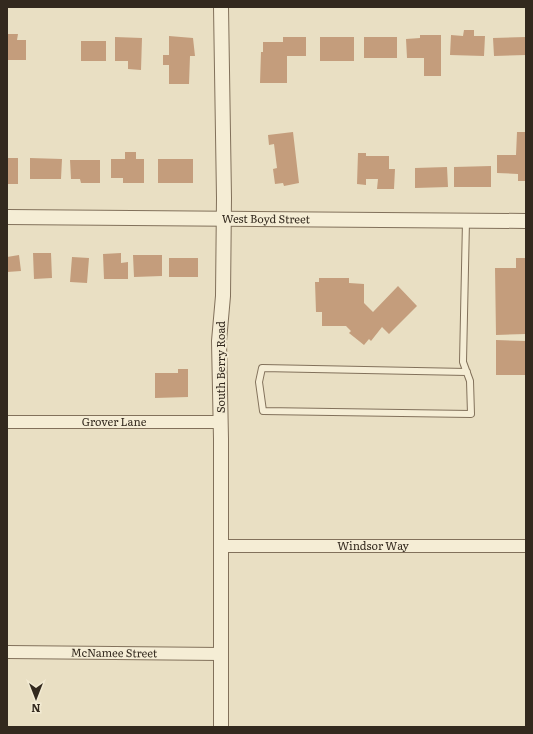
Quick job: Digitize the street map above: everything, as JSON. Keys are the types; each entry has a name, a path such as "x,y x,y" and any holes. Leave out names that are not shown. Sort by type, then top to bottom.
{"street":[{"name":"South Berry Road","path":"221,7 224,219 223,296 219,341 221,422 221,727"},
{"name":"West Boyd Street","path":"7,217 526,221"},
{"name":"Grover Lane","path":"7,422 221,422"},
{"name":"Windsor Way","path":"221,546 526,546"},
{"name":"McNamee Street","path":"7,652 221,654"}],"lane":[{"path":"466,221 463,362 467,372 470,381 471,414 263,411 260,382 262,368 467,372"}],"building":[{"path":"464,30 474,30 474,36 485,36 484,56 450,55 451,35 463,36"},
{"path":"7,34 18,34 17,40 26,40 26,60 7,60"},
{"path":"420,35 441,35 441,76 424,76 424,58 407,58 406,39 420,38"},
{"path":"169,36 193,38 195,56 190,56 189,84 169,84 169,65 163,65 163,55 169,55"},
{"path":"115,37 142,38 141,70 128,69 128,61 115,61"},
{"path":"283,37 306,37 306,56 287,56 287,83 260,83 261,52 263,52 263,42 283,42"},
{"path":"320,37 354,37 354,61 320,61"},
{"path":"364,37 397,37 397,58 364,58"},
{"path":"526,37 526,55 494,56 493,38"},
{"path":"81,41 106,41 106,61 81,61"},
{"path":"293,132 299,183 284,186 283,183 275,184 273,169 277,168 274,144 269,145 268,135"},
{"path":"517,132 526,132 526,181 518,181 518,174 497,173 497,155 516,155"},
{"path":"125,152 136,152 136,159 144,159 144,183 123,183 123,178 111,178 111,159 125,159"},
{"path":"358,153 366,153 366,156 389,156 389,169 395,169 394,189 377,189 378,179 366,179 366,185 357,184"},
{"path":"7,158 18,158 18,184 7,184"},
{"path":"30,158 62,159 61,179 30,179"},
{"path":"158,159 193,159 193,183 158,183"},
{"path":"70,160 100,160 100,183 81,183 80,179 71,179"},
{"path":"491,166 491,187 454,187 454,167"},
{"path":"447,167 448,187 415,188 415,168"},
{"path":"33,253 51,253 52,278 34,279"},
{"path":"121,253 121,263 128,262 128,279 104,279 103,254"},
{"path":"19,255 21,271 7,272 7,257"},
{"path":"133,255 162,255 162,276 134,277"},
{"path":"72,257 89,258 87,283 70,282"},
{"path":"169,258 198,258 198,277 169,277"},
{"path":"516,258 526,258 526,334 496,335 495,268 516,268"},
{"path":"319,278 349,278 349,283 364,284 364,303 373,312 398,286 417,306 389,334 382,327 371,341 369,339 364,345 349,333 351,331 346,326 322,326 322,312 316,312 315,282 319,282"},
{"path":"496,340 526,341 526,375 496,375"},
{"path":"178,369 188,369 188,397 155,398 155,373 178,373"}]}
